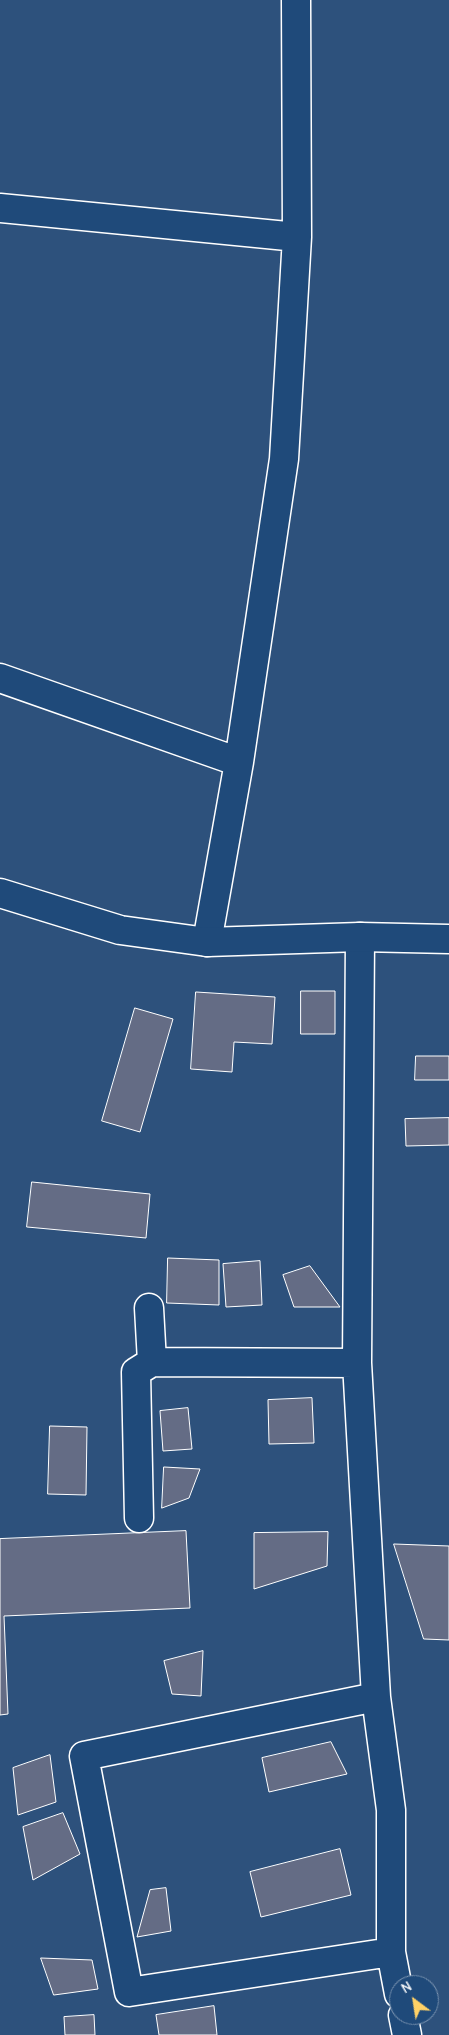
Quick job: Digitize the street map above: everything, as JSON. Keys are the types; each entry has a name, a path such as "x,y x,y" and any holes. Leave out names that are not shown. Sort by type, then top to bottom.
{"street":[{"path":"207,942 239,762 284,459 297,237 296,0"},
{"path":"0,208 297,237"},
{"path":"0,678 239,762"},
{"path":"0,893 120,930 207,942 360,937 449,939"},
{"path":"360,937 356,1363 376,1697 391,1810 391,1952 395,1975"},
{"path":"149,1308 152,1362"},
{"path":"139,1518 136,1372 152,1362 356,1363"},
{"path":"376,1697 84,1756 129,1992 391,1952"}],"building":[{"path":"301,991 335,991 335,1034 301,1034"},
{"path":"196,992 275,997 272,1044 234,1042 232,1072 191,1069"},
{"path":"135,1008 173,1019 140,1132 102,1121"},
{"path":"416,1056 449,1056 449,1080 415,1080"},
{"path":"449,1118 449,1145 406,1146 405,1119"},
{"path":"32,1182 150,1194 146,1238 27,1227"},
{"path":"168,1258 219,1260 219,1305 167,1303"},
{"path":"260,1261 262,1305 226,1307 223,1264"},
{"path":"310,1266 340,1307 294,1307 283,1275"},
{"path":"312,1398 314,1443 269,1444 268,1400"},
{"path":"188,1408 192,1449 163,1451 160,1411"},
{"path":"50,1426 87,1427 86,1495 48,1494"},
{"path":"164,1467 200,1469 189,1498 162,1508"},
{"path":"186,1531 190,1608 4,1616 8,1714 0,1715 0,1539"},
{"path":"328,1532 327,1566 254,1589 254,1533"},
{"path":"394,1544 449,1546 449,1640 424,1639"},
{"path":"203,1651 201,1696 172,1694 164,1661"},
{"path":"331,1742 347,1774 269,1792 262,1758"},
{"path":"50,1755 56,1802 18,1815 13,1768"},
{"path":"63,1813 80,1854 33,1880 23,1827"},
{"path":"340,1849 351,1895 261,1917 250,1872"},
{"path":"166,1888 171,1931 137,1937 150,1890"},
{"path":"41,1958 92,1960 98,1989 54,1995"},
{"path":"214,2006 217,2035 159,2035 156,2015"},
{"path":"94,2015 95,2035 65,2035 64,2017"}]}
